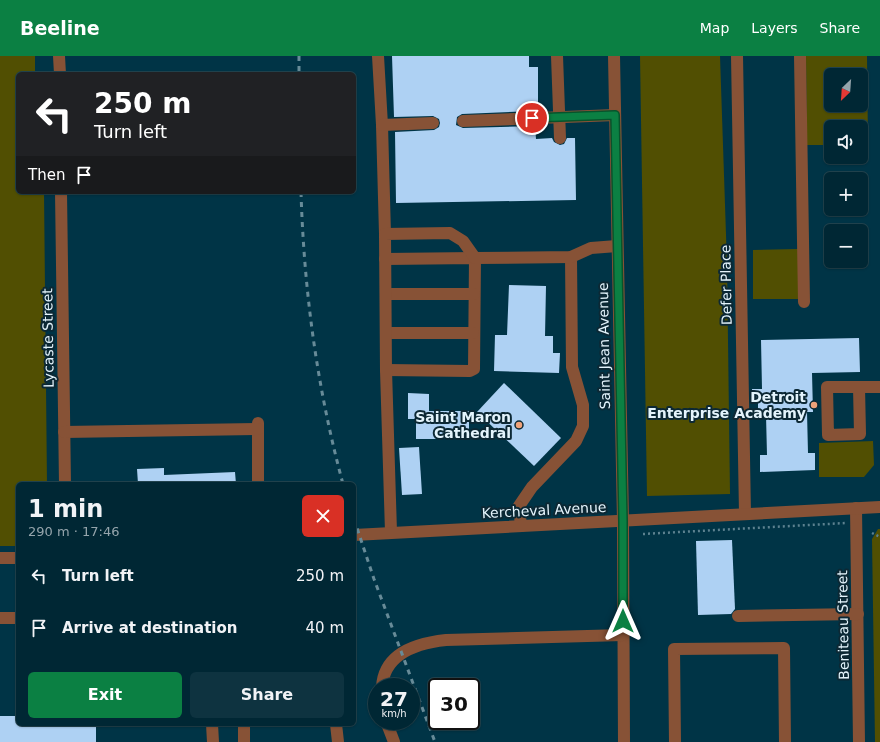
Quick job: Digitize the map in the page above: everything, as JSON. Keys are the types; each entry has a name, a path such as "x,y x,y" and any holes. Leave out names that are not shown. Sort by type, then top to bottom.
{"street":[{"path":"60,56 60,72"},
{"path":"378,56 382,125 385,234 386,370 391,532"},
{"path":"557,56 560,138"},
{"name":"Saint Jean Avenue","path":"614,56 623,521 624,742"},
{"name":"Defer Place","path":"736,56 744,514"},
{"path":"800,56 804,302"},
{"path":"463,121 615,115"},
{"path":"382,125 433,123"},
{"name":"Lycaste Street","path":"61,194 65,482"},
{"path":"385,234 450,234 463,241 474,258 473,333 475,364 474,369 470,370 386,370"},
{"path":"385,259 571,257 591,248 617,246"},
{"path":"521,526 519,506 532,487 576,441 583,426 583,405 572,367 571,257"},
{"path":"386,294 474,294"},
{"path":"386,333 473,333"},
{"path":"859,387 860,434 828,435 827,387 859,387 880,387"},
{"path":"64,432 258,426 258,482"},
{"name":"Kercheval Avenue","path":"356,535 880,507"},
{"name":"Beniteau Street","path":"856,508 860,742"},
{"path":"0,558 16,558"},
{"path":"738,616 858,614"},
{"path":"0,618 16,618"},
{"path":"384,678 385,672 394,659 408,648 428,642 446,640 623,635"},
{"path":"675,742 674,649 784,648 785,742"},
{"path":"212,726 213,742"},
{"path":"244,726 244,742"},
{"path":"336,726 338,742"},
{"path":"389,730 394,742"}],"path":[{"path":"643,534 856,522"},
{"path":"872,533 880,537"}],"shaded area":[{"path":"0,56 35,56 35,72 16,72 16,194 44,194 47,482 16,482 16,546 0,546"},
{"path":"640,56 720,56 727,264 730,494 647,496"},
{"path":"806,56 867,56 867,68 824,68 824,112 868,112 868,120 824,120 824,145 807,145"},
{"path":"798,249 799,299 753,299 753,250"},
{"path":"873,441 874,465 864,477 819,477 819,443"},
{"path":"878,529 880,529 880,742 875,742 872,539"}],"building":[{"path":"392,56 529,56 529,67 538,67 538,107 535,108 535,111 462,114 457,117 456,125 463,128 535,126 536,139 552,138 554,142 560,145 564,144 567,138 575,138 576,200 396,203 395,132 434,130 439,127 440,123 439,119 433,116 394,117"},
{"path":"509,285 546,286 545,336 553,336 553,353 560,353 559,373 494,371 495,335 507,335"},
{"name":"Detroit Enterprise Academy","path":"859,338 860,372 812,373 813,412 807,412 808,453 815,453 815,470 760,472 760,455 767,455 766,415 758,416 758,400 753,401 752,389 762,389 761,340"},
{"name":"Saint Maron Cathedral","path":"504,383 561,438 534,466 477,412"},
{"path":"408,393 429,394 429,411 469,411 469,434 448,433 448,439 416,439 416,419 408,419"},
{"path":"419,447 422,494 402,495 399,448"},
{"path":"164,468 164,475 235,472 236,482 138,482 137,469"},
{"path":"732,540 735,609 731,614 698,615 696,541"},
{"path":"0,716 16,716 16,726 96,726 96,742 0,742"}],"railway":[{"path":"299,56 299,72"},
{"path":"301,194 305,266 313,339 326,412 342,482"},
{"path":"356,525 374,579 435,742"}],"place":[{"name":"Detroit Enterprise Academy","path":"814,405"},
{"name":"Saint Maron Cathedral","path":"519,425"}],"route":[{"path":"532,118 615,115 623,521 623,621"}]}
